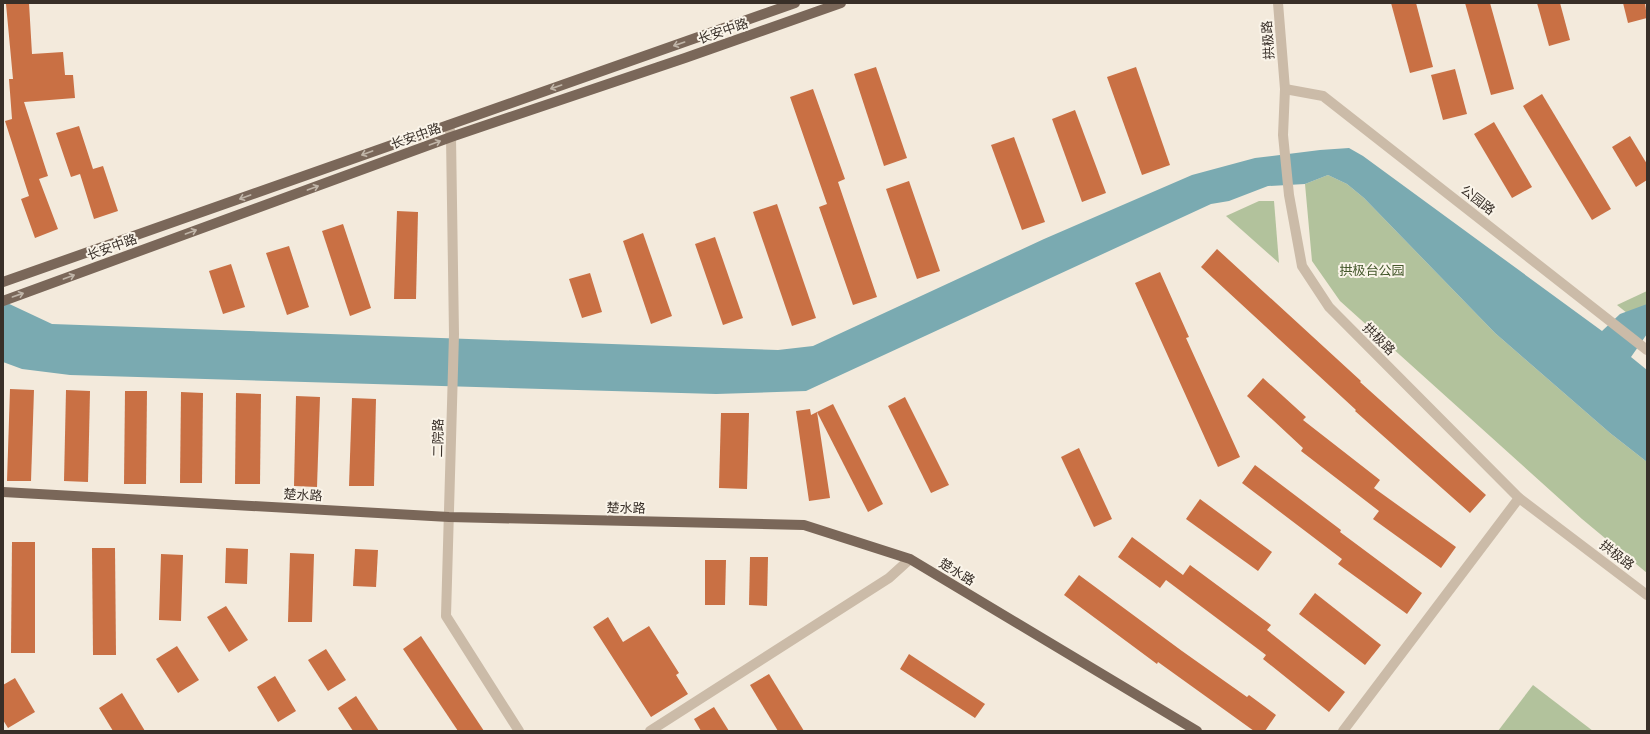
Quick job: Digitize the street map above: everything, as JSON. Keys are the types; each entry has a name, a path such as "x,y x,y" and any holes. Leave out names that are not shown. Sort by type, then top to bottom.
{"main road":[{"name":"长安中路","path":"3,282 795,3"},
{"name":"长安中路","path":"3,301 451,137 686,58 840,3"},
{"name":"楚水路","path":"3,492 449,517 804,525 910,559 1197,731"}],"street":[{"name":"拱极路","path":"1278,3 1285,89 1283,135 1290,195 1302,266 1328,307 1519,498 1647,595"},
{"name":"公园路","path":"1285,89 1323,96 1647,350"},
{"name":"二院路","path":"449,125 451,137 454,334 446,616 519,731"},
{"path":"1343,731 1519,498"},
{"path":"650,731 889,578 910,559"}],"green space":[{"name":"拱极台公园","path":"1328,175 1347,184 1364,198 1495,333 1610,433 1647,462 1647,573 1582,519 1340,301 1312,261 1305,184"},
{"path":"1259,201 1274,201 1279,263 1226,216"},
{"path":"1647,291 1647,329 1617,305"},
{"path":"1533,685 1593,731 1498,731"}],"water":[{"path":"1349,148 1363,156 1602,331 1620,314 1647,304 1647,334 1631,357 1647,370 1647,462 1610,433 1495,333 1364,198 1347,184 1328,175 1305,184 1268,186 1229,201 1211,204 806,391 716,394 70,375 22,369 3,362 3,301 52,324 778,350 813,346 1044,239 1192,175 1255,158"}],"building":[{"path":"29,3 32,54 63,52 65,75 73,75 75,98 24,102 48,176 39,179 58,229 35,238 21,199 29,196 5,121 12,119 9,79 13,79 6,4"},
{"path":"1391,3 1416,3 1433,67 1410,73"},
{"path":"1465,3 1490,3 1514,89 1491,95"},
{"path":"1537,3 1560,3 1570,40 1549,46"},
{"path":"1623,3 1645,3 1647,18 1628,23"},
{"path":"876,67 907,158 884,166 854,74"},
{"path":"1136,67 1170,165 1142,175 1107,77"},
{"path":"1455,69 1467,114 1443,120 1431,75"},
{"path":"813,89 845,179 838,182 877,297 853,305 819,207 827,204 790,97"},
{"path":"1542,94 1611,209 1592,220 1523,106"},
{"path":"1075,110 1106,193 1082,202 1052,119"},
{"path":"1494,122 1532,187 1512,198 1474,134"},
{"path":"79,126 93,169 103,166 118,211 94,219 80,174 71,177 56,133"},
{"path":"1630,136 1647,164 1647,180 1636,187 1612,147"},
{"path":"1014,137 1045,222 1022,230 991,145"},
{"path":"909,181 940,271 917,279 886,189"},
{"path":"777,204 816,318 792,326 753,212"},
{"path":"397,211 418,212 416,299 394,299"},
{"path":"343,224 371,308 350,316 322,231"},
{"path":"643,233 672,316 651,324 623,241"},
{"path":"715,237 743,318 723,325 695,244"},
{"path":"289,246 309,307 287,315 266,253"},
{"path":"1217,249 1361,381 1360,382 1486,495 1470,513 1355,411 1356,410 1201,267"},
{"path":"231,264 245,307 223,314 209,271"},
{"path":"1160,272 1189,337 1186,338 1240,457 1218,467 1135,283"},
{"path":"590,273 602,312 582,318 569,279"},
{"path":"1263,378 1306,417 1303,420 1380,480 1374,488 1456,547 1441,568 1373,519 1379,511 1301,451 1303,448 1247,396"},
{"path":"10,389 34,390 31,481 7,481"},
{"path":"66,390 90,391 88,482 64,481"},
{"path":"125,391 147,391 146,484 124,484"},
{"path":"181,392 203,393 202,483 180,483"},
{"path":"236,393 261,394 260,484 235,484"},
{"path":"296,396 320,397 317,487 294,486"},
{"path":"905,397 949,485 931,493 888,406"},
{"path":"352,398 376,399 374,486 349,486"},
{"path":"833,404 883,504 868,512 817,412"},
{"path":"810,409 811,415 817,412 830,498 809,501 796,411"},
{"path":"721,413 749,413 747,489 719,488"},
{"path":"1079,448 1112,519 1094,527 1061,457"},
{"path":"1255,465 1341,530 1340,532 1422,593 1407,614 1338,564 1342,559 1242,483"},
{"path":"1200,499 1272,552 1258,571 1186,519"},
{"path":"1132,537 1183,575 1190,565 1271,625 1267,630 1345,692 1329,712 1263,659 1266,655 1166,580 1160,588 1118,557"},
{"path":"12,542 35,542 35,653 11,653"},
{"path":"92,548 115,548 116,655 93,655"},
{"path":"226,548 248,549 247,584 225,583"},
{"path":"355,549 378,550 376,587 353,586"},
{"path":"290,553 314,554 312,622 288,622"},
{"path":"161,554 183,555 181,621 159,620"},
{"path":"750,557 768,557 767,606 749,605"},
{"path":"705,560 726,560 725,605 705,605"},
{"path":"1079,575 1182,651 1247,697 1249,695 1276,715 1265,731 1254,731 1158,662 1157,664 1064,595"},
{"path":"1315,593 1381,645 1365,665 1299,614"},
{"path":"226,606 248,640 229,652 207,617"},
{"path":"608,617 623,642 649,626 679,673 676,675 688,694 651,717 593,627"},
{"path":"421,636 484,731 458,731 403,649"},
{"path":"177,646 199,680 178,693 156,659"},
{"path":"326,649 346,680 328,691 308,660"},
{"path":"909,654 985,704 975,718 900,669"},
{"path":"769,674 804,731 778,731 750,685"},
{"path":"275,676 296,711 278,722 257,687"},
{"path":"15,678 35,712 8,728 3,720 3,685"},
{"path":"122,693 145,731 113,731 99,708"},
{"path":"356,696 379,731 353,731 338,708"},
{"path":"714,707 729,731 701,731 694,719"}]}
